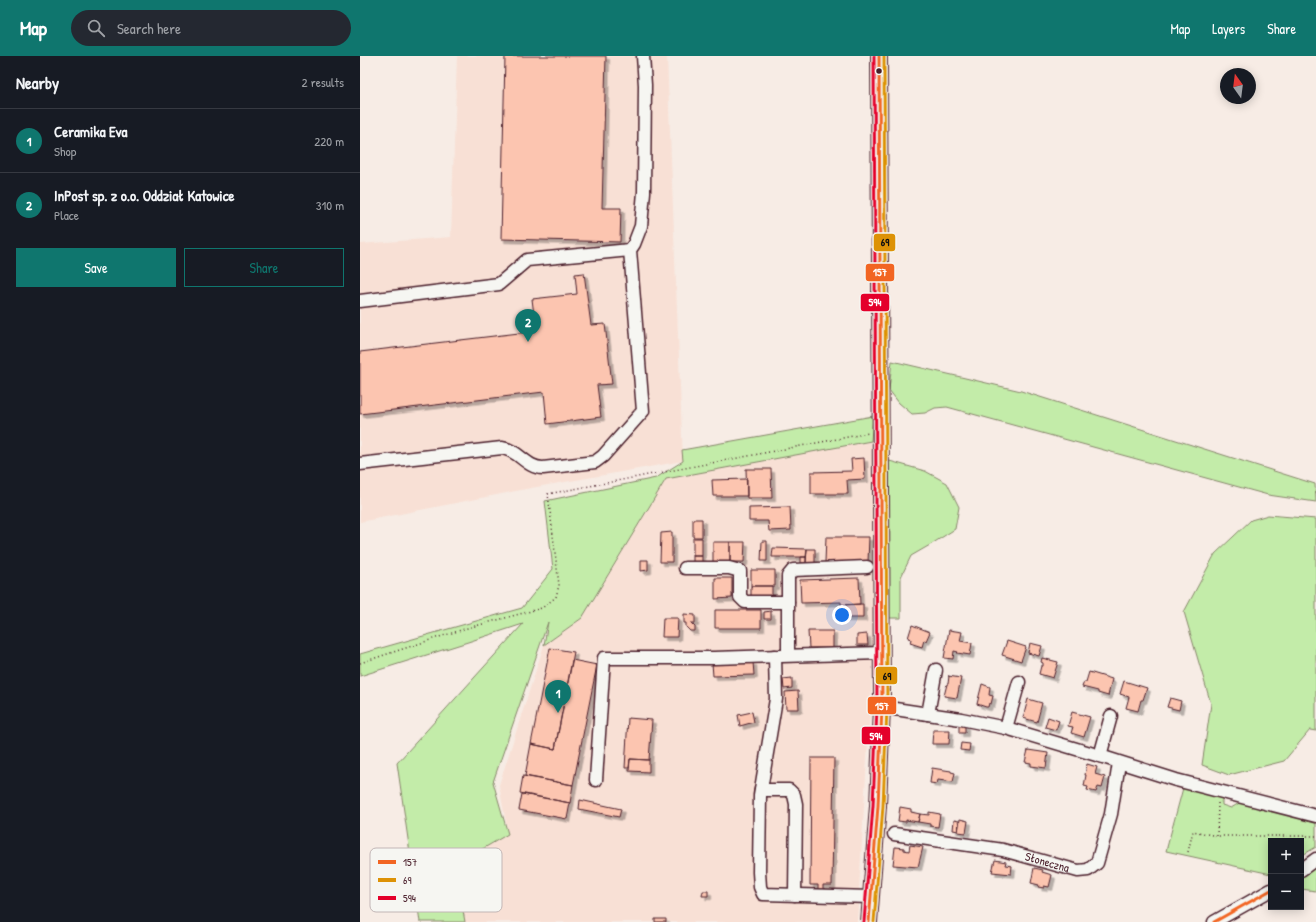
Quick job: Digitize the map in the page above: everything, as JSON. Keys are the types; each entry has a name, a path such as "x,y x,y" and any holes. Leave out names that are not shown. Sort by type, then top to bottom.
{"main road":[{"path":"869,922 878,806 882,707 879,56"}],"street":[{"path":"360,464 502,448 509,449 535,468 595,462 603,456 643,411 630,250 641,226 644,192 645,86 643,56"},
{"path":"360,301 499,284 527,260 630,250"},
{"path":"788,655 788,576 793,570 867,567"},
{"path":"685,568 729,568 740,571 740,597 744,602 788,602"},
{"path":"596,780 604,658 714,658 881,653"},
{"path":"775,656 776,699 761,790 759,857 760,887 763,894 871,897"},
{"path":"928,714 936,670"},
{"path":"1006,728 1019,682"},
{"path":"882,707 1006,728 1176,780 1316,816"},
{"path":"1100,756 1111,716"},
{"name":"Słoneczna","path":"894,834 1003,850 1078,871 1088,870 1097,863 1111,814 1119,762"},
{"path":"761,790 789,790 794,795 796,804 795,895"},
{"path":"1304,868 1316,859"},
{"path":"1214,922 1268,892"}],"path":[{"path":"360,663 464,629 542,608 556,597 559,585 548,494 880,431"},
{"path":"1217,836 1218,803 1222,802"},
{"path":"1188,852 1193,831 1217,836 1316,836"}],"shaded area":[{"path":"457,56 667,56 683,461 531,488 360,522 360,244 451,237"},
{"path":"871,441 876,505 873,660 857,922 465,922 463,912 502,912 502,848 484,848 508,834 499,785 544,645 582,618 666,479"}],"green space":[{"path":"892,361 1021,391 1315,484 1316,502 1268,495 947,407 935,408 925,413 912,414 899,403 889,390"},
{"path":"873,416 871,441 666,479 582,618 544,645 548,622 493,782 508,834 484,848 409,848 397,763 523,624 360,676 360,654 522,608 553,569 545,501 656,478 683,461 682,450"},
{"path":"886,460 925,471 947,483 959,507 955,529 911,556 901,577 901,618 886,618"},
{"path":"1268,515 1316,519 1316,731 1310,730 1284,761 1229,775 1202,765 1211,704 1184,612 1215,554 1251,520"},
{"path":"1183,788 1222,797 1222,805 1231,808 1241,802 1316,820 1316,847 1304,854 1304,838 1268,838 1268,873 1166,851"},
{"path":"1316,864 1316,891 1304,889 1304,873"},
{"path":"419,912 463,912 465,922 420,922"}],"building":[{"path":"505,56 606,56 602,208 621,208 620,242 501,239"},
{"path":"584,273 591,325 605,324 612,384 597,385 601,417 547,424 544,392 360,414 360,352 536,331 532,299 577,294 575,274"},
{"path":"864,458 865,479 847,480 848,494 811,494 811,472 852,471 851,459"},
{"path":"746,469 771,469 772,498 747,498"},
{"path":"747,479 747,496 713,496 712,480"},
{"path":"790,507 791,530 769,531 768,521 749,521 749,508"},
{"path":"693,519 702,519 702,537 693,537"},
{"path":"672,532 672,562 660,562 661,533"},
{"path":"826,537 869,537 868,562 825,562"},
{"path":"693,538 702,538 702,556 693,556"},
{"path":"762,541 767,541 767,561 761,561"},
{"path":"713,542 730,542 730,562 713,562"},
{"path":"730,542 745,542 744,562 730,562"},
{"path":"773,548 807,549 806,557 772,557"},
{"path":"807,549 815,549 815,563 806,563"},
{"path":"693,556 702,556 702,562 693,562"},
{"path":"801,557 806,557 806,563 801,563"},
{"path":"641,560 648,560 648,570 641,571"},
{"path":"751,570 775,570 775,586 751,586"},
{"path":"715,578 732,578 732,598 715,599"},
{"path":"859,578 860,604 841,605 841,602 801,603 800,580"},
{"path":"751,586 772,586 772,596 751,596"},
{"path":"863,604 863,618 841,618 841,605"},
{"path":"715,610 761,610 761,628 715,628"},
{"path":"771,611 771,619 764,619 764,612"},
{"path":"684,614 695,615 695,623 691,623 695,627 695,631 690,631 686,627 686,623 684,623"},
{"path":"663,618 678,618 677,637 662,637"},
{"path":"912,625 930,632 926,641 924,640 922,647 910,643 911,639 908,638"},
{"path":"949,630 962,632 960,641 972,643 970,655 957,653 958,652 954,651 953,659 944,658"},
{"path":"808,631 833,631 833,648 809,648"},
{"path":"867,634 868,645 857,645 857,635"},
{"path":"1007,641 1026,647 1021,661 1002,655"},
{"path":"1030,643 1042,646 1039,656 1028,653"},
{"path":"550,648 574,652 555,749 531,744"},
{"path":"1042,658 1058,662 1053,678 1039,674 1041,666 1043,666 1043,663 1041,662"},
{"path":"572,660 597,665 573,785 525,776 531,744 555,749"},
{"path":"753,662 754,675 713,676 712,663"},
{"path":"1089,672 1112,679 1108,696 1098,693 1098,691 1082,687 1084,682 1086,682"},
{"path":"949,676 961,678 957,698 944,696"},
{"path":"792,678 792,688 784,689 783,679"},
{"path":"1124,681 1147,688 1143,700 1141,700 1138,711 1126,708 1129,697 1120,694"},
{"path":"982,684 990,687 989,695 993,696 991,704 989,703 988,707 977,704"},
{"path":"798,691 799,709 786,709 785,692"},
{"path":"1170,698 1181,701 1179,710 1167,707"},
{"path":"1028,699 1042,703 1037,722 1023,718"},
{"path":"752,712 754,722 740,726 738,715"},
{"path":"1072,712 1090,717 1084,737 1071,733 1073,727 1068,726"},
{"path":"1048,717 1059,721 1056,730 1045,727"},
{"path":"628,718 652,720 649,760 630,759 629,768 625,768"},
{"path":"959,725 965,725 965,733 959,733"},
{"path":"933,730 950,730 949,744 932,744"},
{"path":"961,743 970,744 969,751 960,750"},
{"path":"1028,750 1048,753 1046,768 1031,766 1031,763 1025,762"},
{"path":"811,758 834,758 832,885 823,885 825,895 816,895 818,885 810,885"},
{"path":"630,759 649,760 649,772 629,771"},
{"path":"1087,764 1097,767 1095,774 1105,777 1102,788 1098,787 1096,792 1087,790 1088,787 1084,786"},
{"path":"932,768 955,773 953,782 938,780 937,784 930,783"},
{"path":"523,776 573,785 570,803 520,793"},
{"path":"522,794 570,803 567,819 519,810"},
{"path":"580,800 621,809 619,817 579,809"},
{"path":"900,807 911,809 911,812 920,814 918,822 906,820 906,822 898,821"},
{"path":"929,812 940,814 938,827 918,822 920,814 929,815"},
{"path":"960,819 968,821 966,833 958,832"},
{"path":"954,820 959,821 958,831 953,830"},
{"path":"910,845 923,847 918,867 893,865 895,847 904,848 904,850 909,851"},
{"path":"995,860 1006,862 1005,865 1012,866 1011,874 992,872"},
{"path":"1034,868 1043,870 1042,872 1052,875 1049,887 1038,887 1039,885 1031,883"},
{"path":"703,891 708,891 708,896 702,896"},
{"path":"655,919 666,919 666,922 655,922"}],"transit line":[{"name":"594","path":"864,922 873,806 877,707 874,56"},
{"name":"157","path":"869,922 878,806 882,707 879,56"},
{"name":"69","path":"874,922 883,806 887,707 884,56"},
{"name":"157","path":"1214,922 1268,892"}],"place":[{"name":"InPost sp. z o.o. Oddział Katowice","path":"528,342"},
{"name":"Ceramika Eva","path":"558,713"}]}
